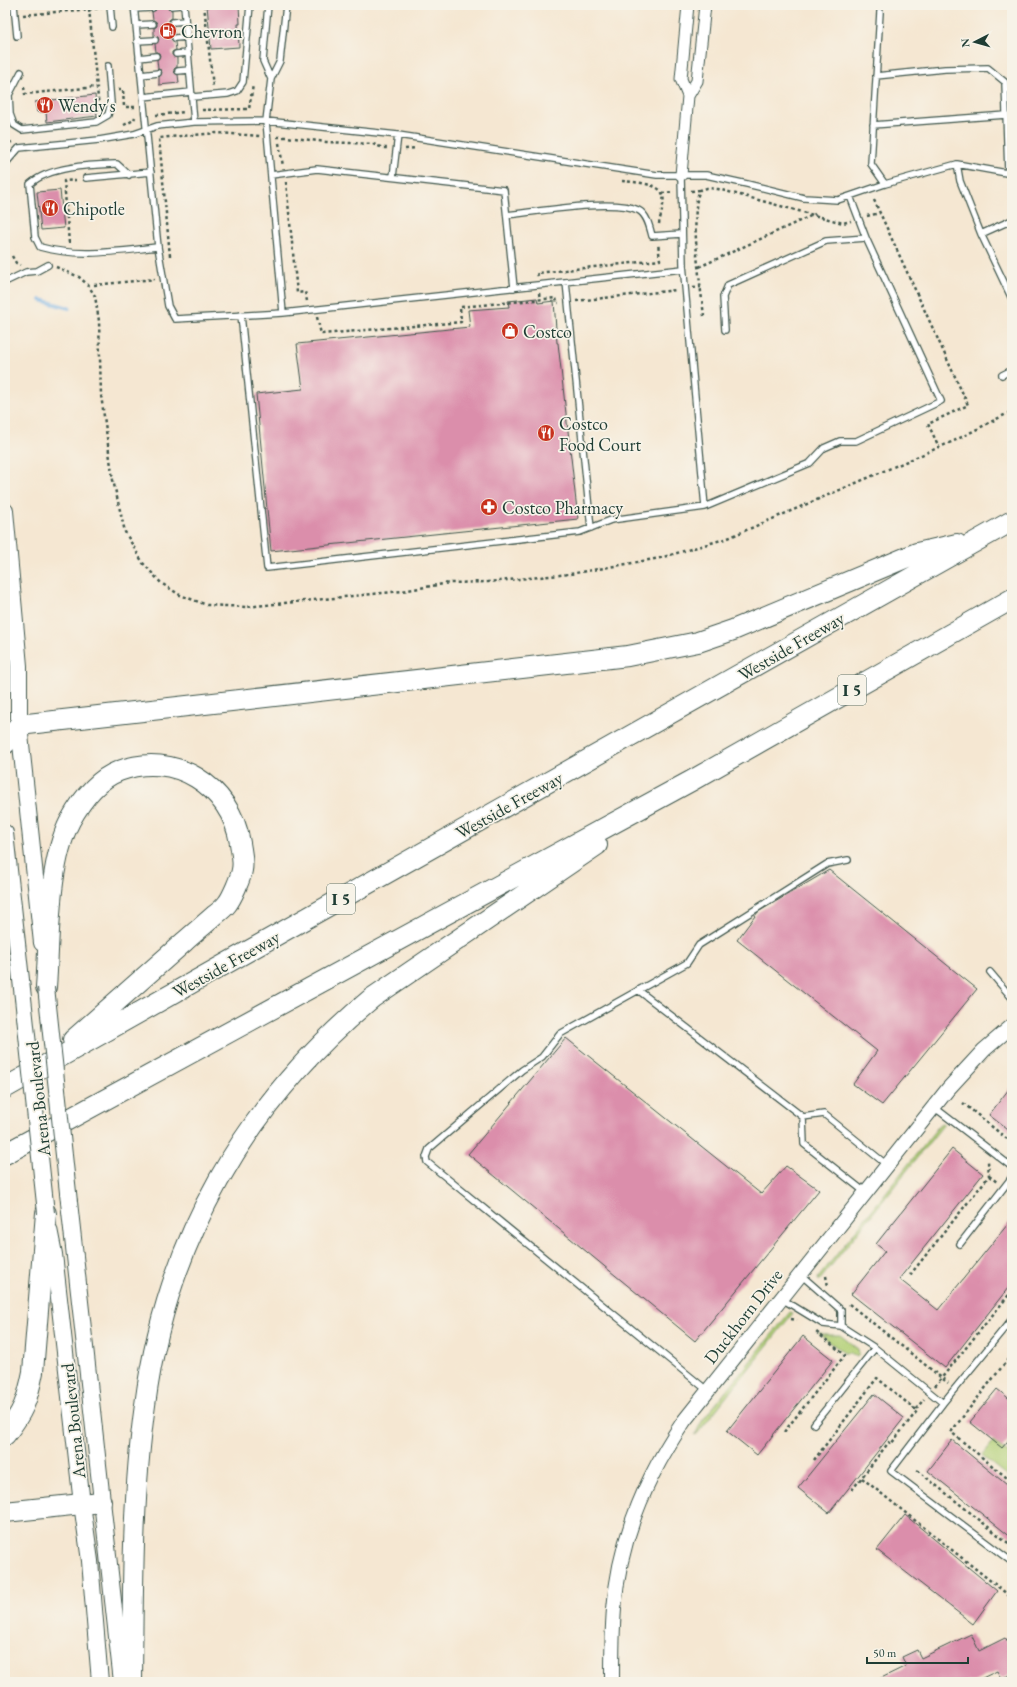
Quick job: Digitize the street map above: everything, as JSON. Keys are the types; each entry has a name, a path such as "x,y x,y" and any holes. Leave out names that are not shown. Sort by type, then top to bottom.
{"highway":[{"name":"Westside Freeway","path":"5,1088 1012,521"},
{"path":"5,744 19,725 628,656 671,648 698,642 733,630 917,553 978,539"},
{"name":"I 5","path":"5,1154 691,781 1012,599"},
{"path":"43,1066 227,904 242,870 242,855 238,828 223,801 200,779 185,771 159,764 119,771 101,781 90,792 70,821 60,849 53,888 46,987"},
{"path":"132,1682 134,1554 137,1486 144,1406 151,1365 170,1287 187,1243 208,1199 245,1137 265,1107 294,1072 346,1020 372,998 691,781"},
{"path":"5,1163 50,1129"},
{"path":"5,1435 19,1417 28,1398 33,1372 46,1214"},
{"path":"5,1512 101,1502"}],"main road":[{"name":"Arena Boulevard","path":"5,511 19,666 19,725 101,1502 122,1682"},
{"name":"Arena Boulevard","path":"5,833 46,1214 54,1254 82,1504 90,1561 100,1682"}],"street":[{"path":"681,175 688,96 682,79 688,5"},
{"path":"688,96 698,82 705,5"},
{"name":"Duckhorn Drive","path":"612,1682 612,1636 616,1588 626,1542 634,1516 652,1473 669,1443 708,1391 965,1069 1012,1026"}],"lane":[{"path":"14,5 17,36"},
{"path":"171,6 182,5 187,37 194,122"},
{"path":"143,97 192,95 214,96 237,92 243,82 250,5"},
{"path":"268,5 263,61 271,79"},
{"path":"283,313 266,121 271,79 280,61 286,5"},
{"path":"110,6 112,27"},
{"path":"152,8 134,7 158,247 168,306 174,319 283,313 683,269"},
{"path":"880,12 871,164 884,184"},
{"path":"173,22 185,21"},
{"path":"136,25 153,24"},
{"path":"175,38 187,37"},
{"path":"137,42 155,40"},
{"path":"176,54 188,53"},
{"path":"139,58 156,56"},
{"path":"20,72 9,95 10,114 14,125 22,130 96,122 108,115 111,103 108,66"},
{"path":"5,164 19,148 98,140 134,134 157,126 194,122 266,121 398,135 657,174 706,175 804,198 838,200 884,184 957,164 1010,173 1005,82 988,68 945,69 876,76"},
{"path":"178,71 190,70"},
{"path":"141,75 158,73"},
{"path":"873,125 1006,115"},
{"path":"393,177 398,135"},
{"path":"129,174 117,164 79,165 38,176 30,184 35,237 40,247 58,252 93,254 158,247"},
{"path":"957,164 960,181 981,234 1012,299"},
{"path":"271,175 317,169 504,190 514,288"},
{"path":"86,178 151,172"},
{"path":"681,175 683,269 705,507"},
{"path":"241,315 267,568 580,532 611,520 705,507 810,463 824,448 840,441 856,441 941,401 866,238 850,196"},
{"path":"507,215 596,206 622,205 640,210 648,222 652,236 682,234"},
{"path":"981,234 1012,220"},
{"path":"725,330 723,297 728,285 826,241 866,238"},
{"path":"5,282 26,272 37,271 48,265"},
{"path":"566,282 591,528"},
{"path":"1002,376 1012,370"},
{"path":"708,1391 427,1162 426,1157 429,1149 522,1070 542,1057 560,1034 687,963 699,945 827,864 848,860"},
{"path":"990,972 1012,998"},
{"path":"638,990 803,1117 824,1114 887,1166"},
{"path":"934,1107 1012,1168"},
{"path":"803,1117 804,1144 866,1193"},
{"path":"960,1244 1012,1178"},
{"path":"801,1275 841,1310 842,1326"},
{"path":"781,1299 823,1324 842,1326 875,1348 943,1403"},
{"path":"1012,1319 943,1403 891,1471 1012,1562"},
{"path":"814,1424 875,1348"}],"path":[{"path":"204,5 216,110"},
{"path":"15,15 110,6"},
{"path":"89,9 99,108"},
{"path":"16,82 23,84 24,94 96,88"},
{"path":"97,92 123,90 124,107 136,107 134,120"},
{"path":"171,262 159,138 218,133 287,137 326,142 373,144 382,148 410,150 417,148"},
{"path":"278,137 284,173 297,293 306,292 306,299 319,320 321,334 461,322 460,307 556,298 557,303 701,287"},
{"path":"70,246 64,181 76,180"},
{"path":"540,300 538,273 660,260 658,236 663,196 661,191 656,186 617,180"},
{"path":"704,316 695,225 696,197 700,190 707,188 718,189 815,214 843,223 880,213"},
{"path":"874,200 968,405 928,424 939,447"},
{"path":"699,267 815,214"},
{"path":"12,256 16,263 24,266"},
{"path":"48,265 79,276 88,285 95,296 99,321 101,395 113,480 125,532 143,563 161,583 180,595 207,605 246,607 402,591 449,583 488,582 570,574 660,558 728,538 939,447 1012,411"},
{"path":"94,285 163,278"},
{"path":"963,1103 1012,1143"},
{"path":"910,1275 989,1176 989,1162 984,1157"},
{"path":"826,1276 828,1287"},
{"path":"852,1490 889,1442 891,1444 909,1422 917,1411 916,1409 929,1392 1012,1291"},
{"path":"846,1301 951,1386"},
{"path":"791,1319 802,1322"},
{"path":"784,1432 845,1355 809,1326"},
{"path":"1012,1354 951,1432 1012,1482"},
{"path":"814,1460 877,1378 916,1409"},
{"path":"917,1470 1012,1546"},
{"path":"862,1478 1012,1598"}],"green space":[{"path":"941,1123 944,1124 819,1281 818,1278"},
{"path":"790,1312 793,1313 695,1435 702,1421"},
{"path":"817,1332 825,1335 840,1335 858,1349 859,1355 857,1357 850,1353 844,1353"},
{"path":"993,1442 1012,1456 1012,1480 982,1456"}],"building":[{"path":"155,5 167,5 168,9 172,10 172,18 169,20 169,23 173,26 174,34 171,36 171,39 175,42 176,50 172,52 172,55 177,58 177,67 174,69 174,72 178,75 179,83 159,85 159,77 162,73 161,70 158,69 157,60 160,56 159,53 156,52 155,44 159,40 158,37 154,36 154,28 157,26 157,23 153,20 152,12 156,10"},
{"path":"207,5 239,5 239,47 211,49"},
{"path":"95,95 97,116 47,122 46,112 37,112 35,102"},
{"path":"60,190 64,228 41,230 37,192"},
{"path":"537,298 538,303 554,301 557,343 578,519 271,551 256,394 303,389 297,344 470,327 468,310 509,307 508,301"},
{"path":"829,870 977,989 882,1105 853,1084 877,1051 737,940 758,912"},
{"path":"566,1038 761,1194 786,1166 819,1190 695,1341 468,1154"},
{"path":"1012,1085 1012,1133 989,1115"},
{"path":"952,1149 983,1174 899,1279 938,1310 1012,1219 1012,1283 945,1368 851,1294 885,1251 876,1244"},
{"path":"803,1336 833,1360 757,1455 727,1431"},
{"path":"997,1389 1012,1401 1012,1436 1002,1448 970,1422"},
{"path":"874,1394 904,1418 829,1513 798,1488"},
{"path":"952,1440 1012,1489 1012,1538 928,1471"},
{"path":"905,1515 997,1591 973,1624 877,1550"},
{"path":"971,1634 979,1651 1005,1638 1012,1650 1012,1674 1001,1679 997,1671 974,1682 873,1682 906,1666 902,1657 917,1650 921,1658"}],"waterway":[{"path":"41,300 69,308"}],"place":[{"name":"Chevron","path":"168,31"},
{"name":"Wendy's","path":"45,105"},
{"name":"Chipotle","path":"50,208"},
{"name":"Costco","path":"510,331"},
{"name":"Costco Food Court","path":"546,433"},
{"name":"Costco Pharmacy","path":"489,507"}]}
